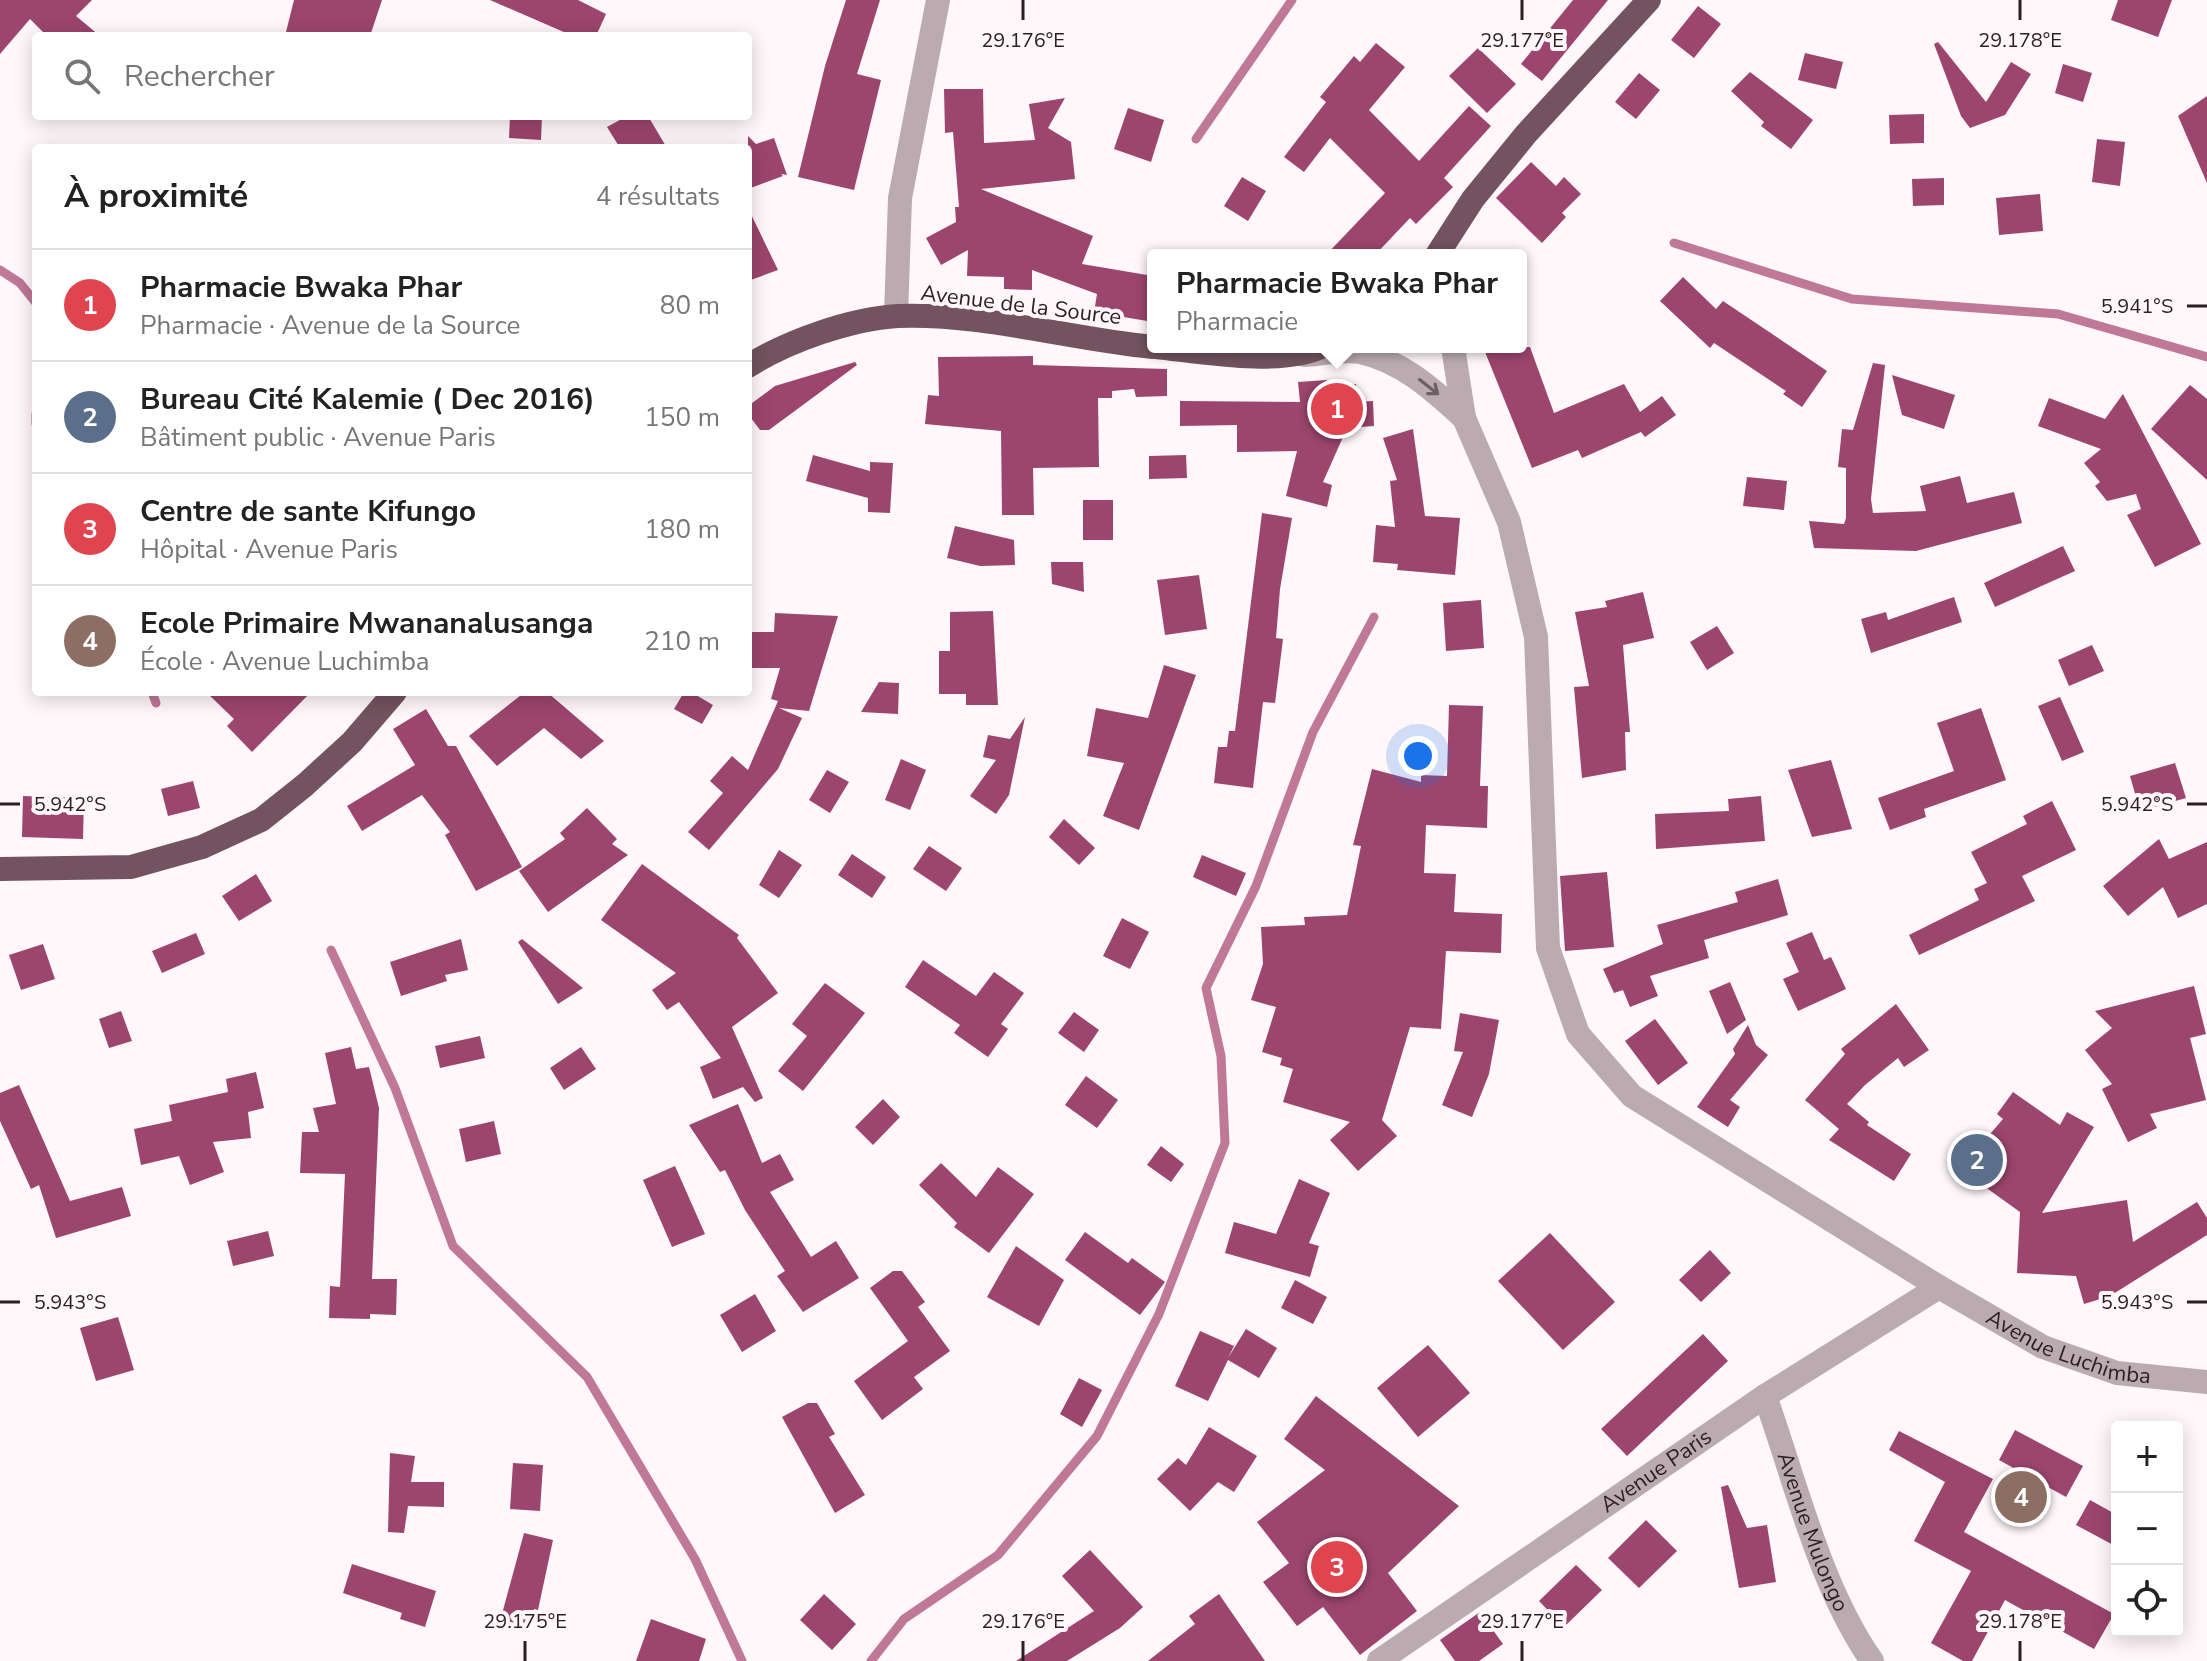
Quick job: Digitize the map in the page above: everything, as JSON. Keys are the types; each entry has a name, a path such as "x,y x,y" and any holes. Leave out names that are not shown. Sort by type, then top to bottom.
{"highway":[{"path":"1444,249 1473,199 1526,134 1649,0"},
{"name":"Avenue de la Source","path":"752,364 816,333 896,316 978,321 1147,346"},
{"name":"Avenue de la Source","path":"1219,353 1258,353"},
{"path":"0,869 131,867 202,847 261,820 305,785 352,742 392,696"}],"street":[{"path":"896,316 900,198 938,0"},
{"path":"1362,353 1400,367 1431,388 1464,418"},
{"path":"1454,353 1464,418"},
{"name":"Avenue Luchimba","path":"1464,418 1509,522 1536,637 1548,948 1578,1034 1632,1096 1939,1287 2043,1347 2117,1373 2207,1382"},
{"name":"Avenue Paris","path":"1379,1661 1765,1396 1939,1287"},
{"name":"Avenue Mulongo","path":"1765,1396 1825,1574 1853,1633 1872,1661"}],"building":[{"path":"0,0 92,0 76,16 95,32 43,32 30,19 0,54"},
{"path":"294,0 382,0 371,32 286,32"},
{"path":"490,0 578,0 606,14 598,32 564,32"},
{"path":"846,0 880,0 857,74 881,80 854,190 798,177 825,66"},
{"path":"1573,0 1608,0 1542,81 1521,64"},
{"path":"2118,0 2172,0 2158,37 2111,20"},
{"path":"1698,6 1721,24 1694,58 1671,40"},
{"path":"1938,42 1986,102 2011,62 2031,74 2005,115 1970,128 1961,116 1934,44"},
{"path":"1376,43 1405,67 1369,110 1419,161 1469,106 1491,126 1444,178 1453,187 1416,224 1410,218 1381,249 1332,249 1385,193 1330,138 1304,172 1284,157 1326,102 1320,97 1354,56 1360,62"},
{"path":"1478,48 1516,84 1487,113 1449,76"},
{"path":"1805,53 1843,62 1836,89 1798,80"},
{"path":"2063,64 2092,73 2083,102 2055,93"},
{"path":"1750,72 1813,120 1791,149 1761,126 1764,122 1731,91"},
{"path":"1639,73 1660,90 1636,119 1615,102"},
{"path":"944,89 983,89 984,143 1035,140 1029,104 1065,98 1048,128 1071,142 1075,179 981,189 1093,236 1082,264 1147,275 1147,321 1094,312 1097,294 1032,270 1032,290 1004,289 1004,277 967,276 968,250 941,265 926,238 956,222 955,207 959,207 953,132 945,133"},
{"path":"2207,96 2207,183 2178,116"},
{"path":"1128,108 1164,120 1151,162 1114,149"},
{"path":"1924,114 1924,143 1890,144 1889,115"},
{"path":"510,120 542,120 541,140 509,138"},
{"path":"620,120 650,120 665,144 618,144 607,127"},
{"path":"748,136 756,144 774,138 787,175 781,174 783,176 752,188 752,144 748,144"},
{"path":"2097,139 2125,142 2120,186 2092,182"},
{"path":"1531,162 1556,186 1564,177 1581,194 1562,213 1566,217 1542,243 1496,198"},
{"path":"1242,177 1266,191 1248,221 1224,206"},
{"path":"1944,178 1944,205 1913,206 1912,179"},
{"path":"2040,194 2043,231 1999,235 1996,198"},
{"path":"752,216 778,270 752,280"},
{"path":"1683,277 1716,309 1723,301 1827,371 1802,407 1783,394 1786,391 1714,343 1710,348 1660,301"},
{"path":"1527,347 1530,347 1554,413 1624,384 1640,412 1662,396 1676,415 1645,437 1641,432 1582,458 1578,450 1532,468 1485,353 1527,353"},
{"path":"1033,356 1033,365 1167,369 1167,396 1136,397 1134,389 1112,391 1112,398 1098,398 1099,467 1033,468 1034,515 1002,515 1001,431 925,424 928,395 939,396 938,357"},
{"path":"855,362 857,365 769,430 760,430 752,419 752,403 775,386"},
{"path":"1873,363 1885,365 1871,499 1873,513 1926,511 1920,486 1960,476 1967,503 2014,492 2022,523 1916,551 1814,548 1809,521 1844,524 1846,518 1846,468 1838,467 1842,429 1853,430"},
{"path":"1892,375 1955,395 1944,429 1902,415"},
{"path":"1327,380 1327,386 1356,384 1357,402 1373,401 1374,426 1347,428 1323,482 1332,485 1327,507 1286,496 1297,451 1237,452 1237,425 1180,426 1180,401 1300,402 1298,382"},
{"path":"2190,385 2207,399 2207,480 2151,429"},
{"path":"2123,394 2201,544 2155,567 2127,515 2141,509 2136,494 2107,501 2095,486 2100,482 2084,463 2101,449 2038,426 2049,398 2105,419"},
{"path":"1413,429 1425,516 1460,518 1455,575 1397,570 1398,564 1373,562 1376,525 1395,527 1390,481 1397,480 1383,438"},
{"path":"813,455 870,471 870,462 893,463 890,513 868,512 868,498 806,481"},
{"path":"1186,455 1187,478 1149,479 1149,456"},
{"path":"1747,477 1787,481 1784,510 1743,506"},
{"path":"1083,500 1113,500 1113,540 1083,540"},
{"path":"1262,513 1292,518 1280,589 1276,638 1283,639 1275,703 1263,702 1253,788 1214,783 1218,747 1227,747 1229,731 1235,731"},
{"path":"955,526 1014,540 1015,565 980,566 947,558"},
{"path":"2063,546 2075,571 1995,607 1984,583"},
{"path":"1051,562 1083,562 1084,592 1052,584"},
{"path":"1199,575 1207,629 1165,635 1157,580"},
{"path":"1643,592 1654,638 1623,645 1630,732 1625,732 1626,770 1582,778 1574,687 1589,686 1575,612 1607,607 1605,601"},
{"path":"1954,597 1962,622 1871,653 1861,619 1886,612 1888,620"},
{"path":"1481,600 1484,648 1446,651 1443,603"},
{"path":"993,611 998,705 966,705 966,694 939,694 939,651 950,651 950,612"},
{"path":"775,613 838,616 809,711 779,708 802,718 778,769 709,850 688,832 723,793 710,781 732,756 748,770 778,701 771,699 780,668 752,668 752,632 774,632"},
{"path":"1717,626 1734,653 1707,670 1690,642"},
{"path":"2092,645 2104,671 2069,686 2058,660"},
{"path":"1164,665 1196,675 1139,830 1103,816 1124,763 1087,756 1096,708 1148,718"},
{"path":"879,682 899,683 898,714 861,712"},
{"path":"210,696 307,696 252,752 227,726 234,719"},
{"path":"520,696 552,696 604,741 581,759 544,728 497,766 469,736"},
{"path":"682,696 698,696 713,705 702,724 674,709"},
{"path":"2060,697 2084,752 2062,761 2038,706"},
{"path":"1449,705 1483,706 1480,786 1488,786 1487,828 1426,825 1424,873 1456,874 1454,912 1502,914 1501,953 1446,951 1441,1029 1410,1027 1382,1120 1397,1136 1358,1171 1330,1140 1350,1122 1283,1102 1293,1069 1280,1065 1282,1058 1262,1052 1276,1007 1251,1000 1263,964 1261,927 1305,925 1304,917 1347,915 1361,846 1353,845 1372,769 1421,782 1421,775 1447,776"},
{"path":"1981,708 2006,780 1924,809 1926,817 1890,830 1878,798 1954,771 1937,723"},
{"path":"426,709 448,746 456,746 522,867 476,891 445,835 450,832 422,795 362,831 347,806 415,765 393,729"},
{"path":"1025,717 1009,795 996,814 970,796 996,760 983,757 988,735 1010,739"},
{"path":"901,759 926,770 910,810 885,800"},
{"path":"1831,760 1852,829 1812,837 1788,770"},
{"path":"2175,763 2186,798 2140,811 2130,776"},
{"path":"827,770 849,782 830,813 809,800"},
{"path":"193,781 200,808 168,816 161,789"},
{"path":"23,796 84,798 83,839 22,837"},
{"path":"1761,796 1765,841 1656,849 1655,814 1729,811 1728,799"},
{"path":"2052,801 2076,850 2022,876 2035,901 1919,955 1909,935 1979,900 1974,889 1987,883 1971,852 2027,824 2023,816"},
{"path":"587,808 617,839 612,844 628,855 548,912 519,871 565,839 560,833"},
{"path":"1064,819 1095,848 1079,865 1049,837"},
{"path":"2159,839 2169,859 2207,842 2207,904 2178,918 2163,887 2128,916 2103,886"},
{"path":"929,846 962,868 946,891 913,869"},
{"path":"779,850 802,865 779,898 759,885"},
{"path":"852,854 886,877 872,898 838,875"},
{"path":"1202,855 1246,873 1236,896 1193,877"},
{"path":"642,864 739,935 737,938 778,993 732,1027 763,1098 755,1102 743,1087 713,1099 700,1067 721,1058 679,1002 667,1010 652,990 676,973 601,920"},
{"path":"1607,872 1614,947 1565,951 1560,876"},
{"path":"256,874 272,901 239,921 222,896"},
{"path":"1778,879 1788,915 1704,940 1709,958 1650,976 1658,996 1630,1007 1623,990 1614,993 1603,969 1663,944 1657,925 1738,902 1735,892"},
{"path":"1122,918 1149,932 1130,969 1103,956"},
{"path":"1812,932 1824,960 1831,957 1846,989 1798,1011 1783,979 1799,972 1786,943"},
{"path":"196,933 205,954 162,973 152,951"},
{"path":"461,939 468,970 445,975 447,981 401,996 390,962"},
{"path":"522,939 583,988 558,1004 518,942"},
{"path":"43,944 55,979 21,990 9,955"},
{"path":"923,960 976,996 994,972 1024,993 1001,1024 1008,1029 988,1057 954,1033 960,1025 905,987"},
{"path":"1730,982 1746,1020 1727,1034 1709,991"},
{"path":"825,983 865,1013 803,1091 778,1071 807,1036 792,1024"},
{"path":"2194,986 2206,1034 2190,1038 2206,1100 2150,1114 2157,1128 2128,1142 2102,1089 2112,1084 2085,1050 2112,1028 2095,1011"},
{"path":"1896,1004 1929,1050 1904,1067 1898,1058 1847,1104 1869,1122 1867,1125 1911,1154 1894,1181 1829,1140 1839,1129 1805,1100 1845,1054 1841,1049"},
{"path":"121,1011 132,1041 109,1048 99,1019"},
{"path":"1074,1012 1099,1030 1084,1052 1058,1033"},
{"path":"1460,1013 1499,1020 1489,1074 1472,1117 1442,1105 1463,1052 1454,1051"},
{"path":"1655,1019 1688,1063 1658,1085 1625,1041"},
{"path":"1748,1025 1756,1045 1768,1055 1730,1100 1740,1107 1728,1127 1697,1107 1735,1054 1733,1049"},
{"path":"480,1036 485,1058 440,1068 435,1046"},
{"path":"351,1047 356,1069 369,1067 379,1108 372,1279 397,1279 396,1315 370,1314 370,1319 329,1318 330,1286 340,1287 345,1174 300,1173 302,1132 319,1132 313,1108 336,1104 325,1053"},
{"path":"581,1047 596,1069 564,1090 550,1068"},
{"path":"256,1072 264,1108 248,1112 251,1138 213,1142 224,1172 190,1185 179,1156 141,1165 134,1129 172,1121 169,1105 228,1092 226,1079"},
{"path":"1086,1076 1118,1100 1097,1128 1065,1105"},
{"path":"19,1085 70,1201 122,1187 131,1216 56,1238 39,1185 31,1189 0,1121 0,1093"},
{"path":"2013,1092 2060,1125 2067,1112 2094,1127 2042,1213 2127,1200 2133,1242 2197,1202 2207,1218 2207,1235 2110,1296 2084,1304 2076,1276 2017,1273 2020,1212 1960,1169 2003,1119 1997,1114"},
{"path":"883,1099 900,1117 873,1145 855,1127"},
{"path":"738,1104 762,1163 780,1154 794,1180 770,1192 811,1257 836,1241 859,1278 803,1312 777,1276 785,1271 745,1210 725,1170 720,1172 689,1125"},
{"path":"494,1121 501,1154 466,1162 459,1129"},
{"path":"1161,1146 1184,1164 1171,1182 1147,1165"},
{"path":"941,1163 976,1197 998,1167 1034,1194 989,1253 954,1227 957,1223 919,1185"},
{"path":"675,1166 705,1234 672,1247 643,1180"},
{"path":"1299,1179 1330,1193 1309,1243 1319,1246 1310,1277 1225,1253 1234,1222 1276,1234"},
{"path":"268,1231 274,1256 233,1266 227,1241"},
{"path":"1085,1232 1128,1263 1132,1258 1165,1282 1140,1315 1065,1260"},
{"path":"1550,1233 1615,1302 1563,1350 1498,1281"},
{"path":"1016,1246 1064,1280 1039,1326 987,1297"},
{"path":"1710,1250 1731,1273 1701,1302 1679,1280"},
{"path":"893,1271 902,1271 925,1302 918,1307 950,1351 914,1377 923,1389 882,1420 854,1381 908,1341 870,1288"},
{"path":"1295,1280 1327,1297 1313,1324 1281,1308"},
{"path":"755,1294 776,1331 742,1352 720,1315"},
{"path":"118,1317 134,1370 96,1381 80,1328"},
{"path":"1246,1329 1277,1348 1259,1378 1228,1360 1208,1401 1175,1386 1200,1331 1234,1346 1228,1358"},
{"path":"1703,1334 1728,1361 1627,1456 1601,1429"},
{"path":"1428,1345 1470,1393 1418,1437 1377,1388"},
{"path":"1079,1378 1102,1390 1082,1427 1060,1414"},
{"path":"1316,1396 1459,1506 1388,1573 1417,1611 1360,1655 1323,1607 1297,1626 1263,1582 1289,1563 1257,1522 1325,1470 1284,1439"},
{"path":"808,1403 817,1403 835,1434 829,1437 865,1495 835,1513 782,1417"},
{"path":"1209,1427 1257,1456 1234,1492 1218,1482 1190,1511 1157,1479 1178,1458 1186,1465"},
{"path":"2015,1430 2083,1466 2066,1497 1999,1460"},
{"path":"1899,1431 1993,1479 1964,1532 2111,1612 2111,1619 2094,1649 2005,1600 1972,1661 1963,1661 1931,1643 1971,1571 1914,1541 1945,1482 1889,1450"},
{"path":"390,1453 415,1456 411,1482 444,1482 444,1507 408,1506 404,1533 388,1532"},
{"path":"513,1463 543,1465 540,1511 510,1509"},
{"path":"1728,1485 1747,1528 1767,1525 1776,1582 1739,1588 1721,1487"},
{"path":"2090,1500 2111,1512 2111,1544 2076,1525"},
{"path":"1646,1520 1677,1551 1639,1588 1608,1558"},
{"path":"524,1533 553,1540 538,1610 534,1609 529,1632 499,1625"},
{"path":"1090,1550 1143,1607 1120,1628 1067,1661 1016,1661 1094,1611 1062,1576"},
{"path":"352,1564 436,1591 425,1627 400,1619 402,1613 343,1593"},
{"path":"1576,1565 1602,1590 1564,1627 1539,1601"},
{"path":"824,1594 856,1624 832,1650 800,1620"},
{"path":"1219,1594 1265,1661 1148,1661 1195,1624 1189,1616"},
{"path":"1480,1612 1503,1644 1479,1661 1455,1661 1440,1640"},
{"path":"651,1619 706,1639 699,1661 636,1661"}],"waterway":[{"path":"1196,139 1292,0"},
{"path":"1674,243 1852,299 2058,314 2207,357"},
{"path":"0,270 20,283 32,298"},
{"path":"871,1661 904,1619 998,1555 1097,1436 1159,1314 1225,1143 1221,1056 1206,988 1256,886 1313,732 1374,617"},
{"path":"153,696 156,703"},
{"path":"331,950 395,1088 453,1246 587,1377 695,1559 742,1661"}],"place":[{"name":"Pharmacie Bwaka Phar","path":"1337,409"},
{"name":"Bureau Cité Kalemie ( Dec 2016)","path":"1977,1160"},
{"name":"Ecole Primaire Mwananalusanga","path":"2021,1497"},
{"name":"Centre de sante Kifungo","path":"1337,1567"}]}
